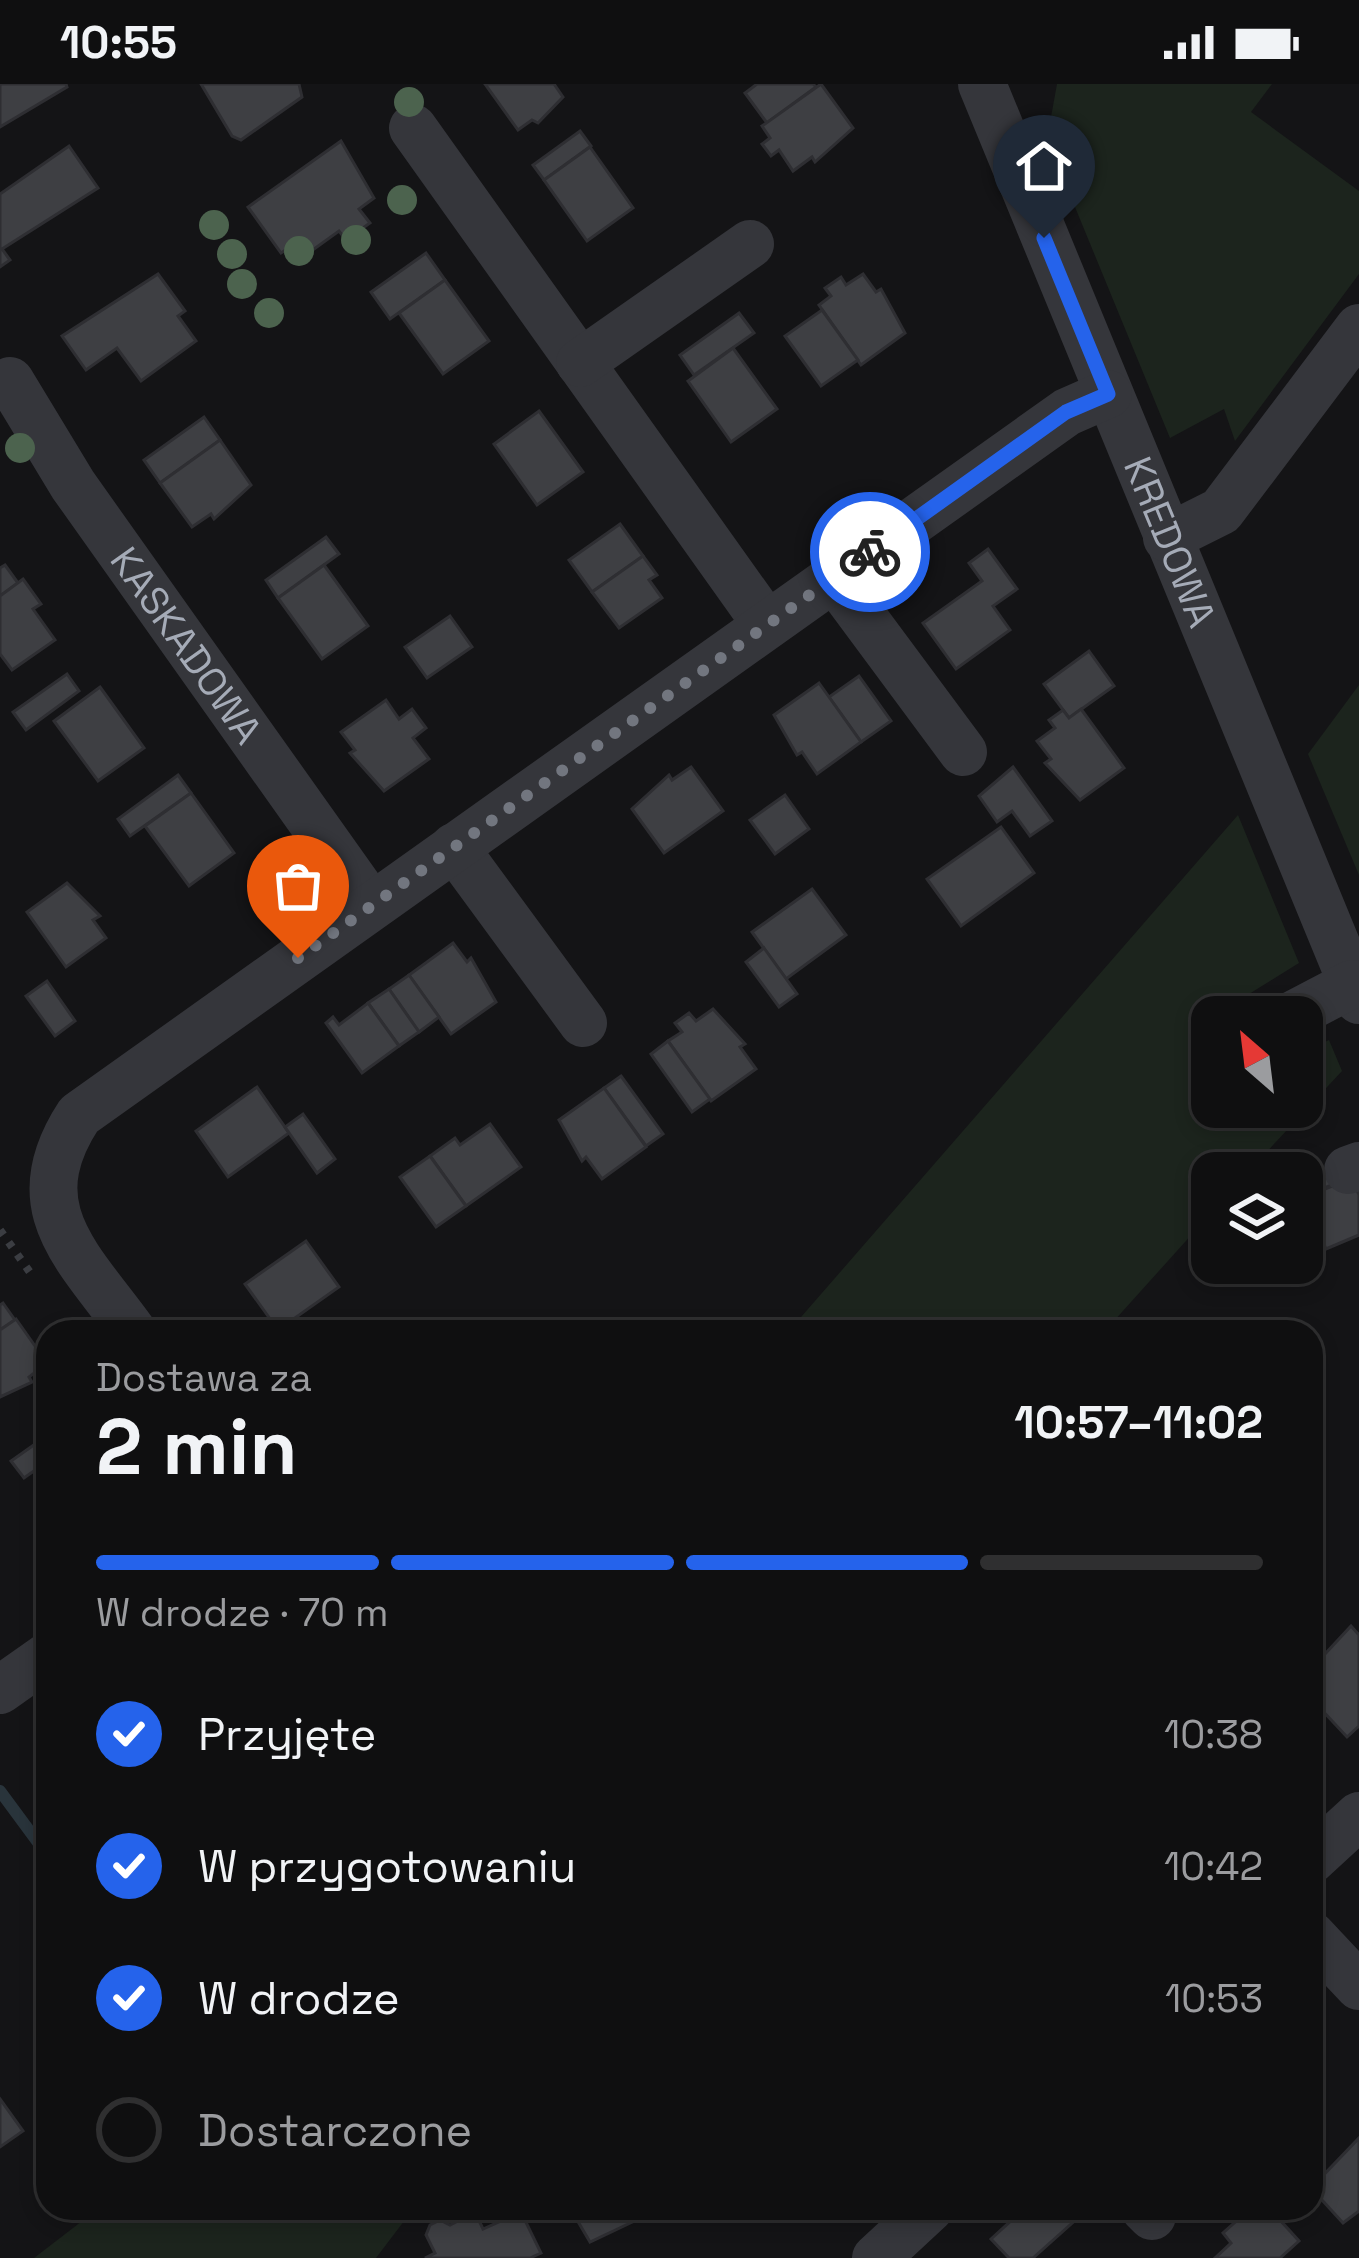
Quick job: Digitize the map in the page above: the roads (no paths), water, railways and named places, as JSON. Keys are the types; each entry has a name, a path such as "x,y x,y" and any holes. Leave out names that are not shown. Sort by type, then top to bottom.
{"street":[{"name":"KREDOWA","path":"982,84 1356,992"},
{"path":"413,128 766,625"},
{"path":"580,363 750,244"},
{"path":"1167,538 1221,511 1359,328"},
{"name":"KASKADOWA","path":"10,381 86,503 371,905"},
{"path":"124,1320 59,1229 50,1189 56,1150 79,1115 1066,412 1108,394"},
{"path":"834,578 963,752"},
{"path":"454,847 583,1023"},
{"path":"1323,1004 1356,992"},
{"path":"0,1690 36,1664"},
{"path":"1323,1948 1359,1986"},
{"path":"876,2258 917,2220"}],"waterway":[{"path":"0,1791 36,1840"}]}
